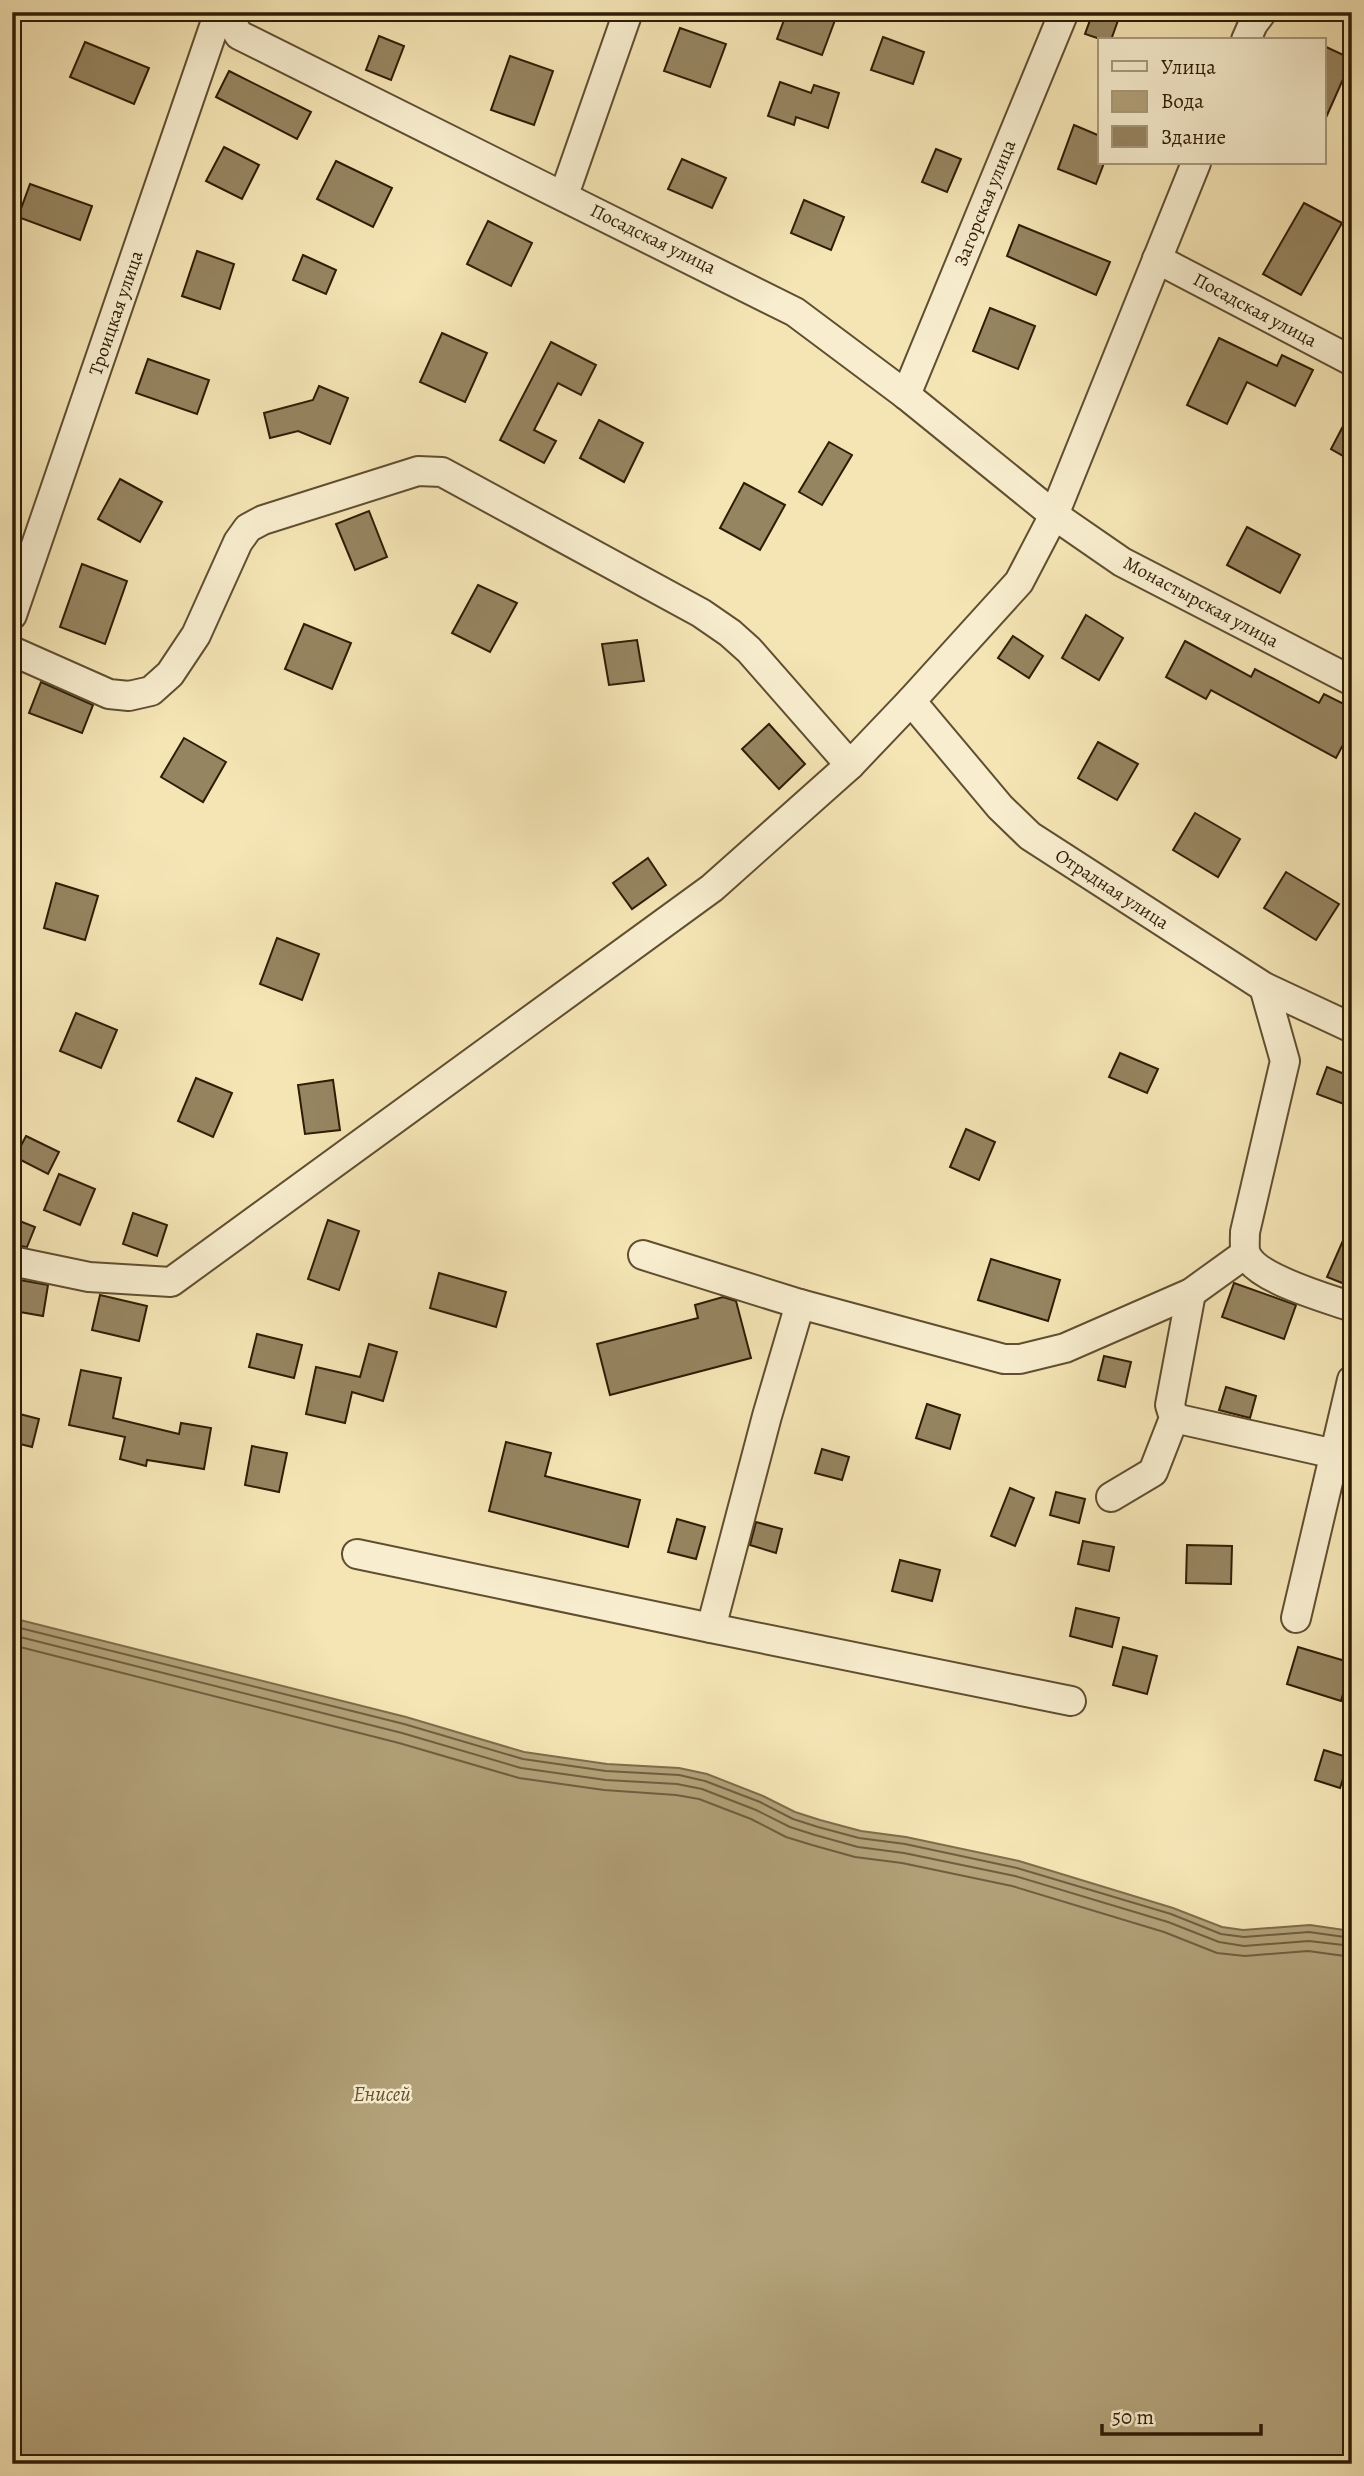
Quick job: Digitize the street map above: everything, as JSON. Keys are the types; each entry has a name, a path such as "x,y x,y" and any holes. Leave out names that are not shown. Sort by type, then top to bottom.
{"street":[{"name":"Троицкая улица","path":"12,615 219,12"},
{"name":"Посадская улица","path":"225,12 239,35 796,312 906,395 1054,515"},
{"path":"564,195 628,12"},
{"name":"Загорская улица","path":"906,395 1064,12"},
{"path":"1247,38 1262,12"},
{"path":"12,1261 89,1277 171,1282 712,888 850,765 1019,582 1054,515 1196,164"},
{"name":"Посадская улица","path":"1157,259 1352,361"},
{"path":"12,650 109,694 129,696 151,691 170,674 196,635 238,542 248,527 418,471 442,472 701,613 730,633 749,650 850,765"},
{"name":"Монастырская улица","path":"1054,515 1122,562 1352,681"},
{"name":"Отрадная улица","path":"911,701 1000,807 1030,836 1264,986 1352,1028"},
{"path":"1264,986 1285,1061 1245,1232 1245,1254 1257,1268 1273,1277 1352,1307"},
{"path":"643,1255 800,1304 1003,1359 1020,1359 1065,1348 1191,1293 1245,1254"},
{"path":"1111,1497 1153,1472 1174,1418 1170,1405 1191,1293"},
{"path":"711,1628 767,1416 800,1304"},
{"path":"1296,1618 1352,1380"},
{"path":"1174,1418 1335,1454"},
{"path":"357,1554 1072,1702"}],"water":[{"name":"Енисей","path":"12,1618 406,1717 524,1752 607,1764 679,1768 707,1774 820,1820 861,1831 906,1837 1019,1861 1173,1908 1222,1927 1243,1930 1310,1925 1352,1931 1352,2464 12,2464"}],"building":[{"path":"787,12 838,12 822,55 777,39"},
{"path":"1093,12 1121,12 1112,38 1098,38 1085,34"},
{"path":"680,28 726,44 710,87 664,71"},
{"path":"379,36 404,46 391,80 366,70"},
{"path":"883,37 924,52 913,84 871,70"},
{"path":"85,42 149,68 134,104 70,77"},
{"path":"1326,47 1352,59 1326,118"},
{"path":"510,56 553,71 534,125 491,110"},
{"path":"229,71 311,112 297,139 216,97"},
{"path":"780,82 811,93 814,85 839,93 828,128 796,117 794,125 768,116"},
{"path":"1074,125 1098,135 1098,164 1104,164 1096,184 1058,169"},
{"path":"224,147 259,165 242,199 206,181"},
{"path":"936,149 961,159 947,192 922,182"},
{"path":"682,159 726,178 712,208 668,189"},
{"path":"336,161 392,188 373,227 317,199"},
{"path":"30,184 92,206 80,240 18,217"},
{"path":"804,200 844,217 831,250 791,233"},
{"path":"1304,203 1342,223 1301,295 1263,274"},
{"path":"488,221 532,243 511,286 467,264"},
{"path":"1019,225 1110,262 1096,295 1007,256"},
{"path":"197,251 234,264 220,309 182,296"},
{"path":"303,255 336,270 326,294 293,280"},
{"path":"990,308 1035,326 1018,369 973,351"},
{"path":"442,333 487,353 465,402 420,382"},
{"path":"1219,338 1277,366 1282,355 1313,370 1295,406 1247,382 1227,424 1187,405"},
{"path":"551,342 596,365 581,395 558,383 534,430 556,441 544,463 500,440"},
{"path":"148,359 209,380 197,414 136,393"},
{"path":"319,386 348,398 330,444 298,431 270,438 264,413 313,400"},
{"path":"1352,409 1352,461 1331,449"},
{"path":"599,420 643,443 624,482 580,458"},
{"path":"829,442 852,455 822,505 799,492"},
{"path":"120,479 162,502 140,542 98,519"},
{"path":"744,483 785,505 760,550 720,528"},
{"path":"369,511 387,557 355,570 336,524"},
{"path":"1247,527 1300,555 1280,593 1227,565"},
{"path":"82,564 127,581 105,644 60,627"},
{"path":"478,585 517,603 490,652 452,633"},
{"path":"1086,615 1123,638 1099,680 1062,658"},
{"path":"304,624 351,643 332,689 285,669"},
{"path":"1013,636 1043,656 1029,678 998,658"},
{"path":"637,640 644,681 609,685 602,644"},
{"path":"1185,641 1251,677 1255,669 1319,703 1324,694 1352,708 1352,728 1336,758 1211,690 1206,699 1166,677"},
{"path":"41,682 93,705 82,733 29,713"},
{"path":"769,724 805,764 779,789 742,749"},
{"path":"184,738 226,762 203,802 161,777"},
{"path":"1098,742 1138,764 1117,800 1078,778"},
{"path":"1195,813 1240,839 1218,877 1173,850"},
{"path":"648,858 666,885 632,909 613,883"},
{"path":"1286,872 1339,904 1316,940 1264,908"},
{"path":"56,883 98,896 85,940 44,928"},
{"path":"277,938 319,954 302,1000 260,984"},
{"path":"76,1013 117,1030 101,1068 60,1051"},
{"path":"1120,1053 1158,1069 1147,1093 1109,1077"},
{"path":"1327,1067 1352,1077 1352,1107 1317,1094"},
{"path":"196,1078 232,1093 213,1137 178,1121"},
{"path":"333,1080 340,1130 305,1134 298,1085"},
{"path":"966,1129 995,1142 979,1180 950,1167"},
{"path":"26,1136 59,1152 48,1174 15,1157"},
{"path":"59,1174 95,1189 80,1225 44,1210"},
{"path":"133,1213 167,1225 157,1256 123,1244"},
{"path":"12,1218 35,1227 27,1247 12,1245"},
{"path":"328,1220 359,1231 339,1290 308,1279"},
{"path":"1352,1220 1352,1287 1327,1277"},
{"path":"991,1259 1060,1280 1048,1321 978,1300"},
{"path":"439,1273 506,1292 496,1327 430,1308"},
{"path":"20,1280 48,1285 43,1316 14,1311"},
{"path":"1234,1283 1296,1305 1284,1339 1222,1317"},
{"path":"100,1295 147,1306 139,1341 92,1330"},
{"path":"723,1297 736,1301 751,1358 610,1395 597,1344 698,1318 695,1305"},
{"path":"257,1334 302,1345 294,1378 249,1367"},
{"path":"369,1344 397,1352 383,1401 352,1392 345,1423 306,1414 316,1367 360,1377"},
{"path":"1104,1356 1131,1362 1125,1387 1098,1380"},
{"path":"81,1370 121,1378 113,1418 179,1434 181,1423 211,1428 204,1469 147,1460 146,1466 120,1459 125,1437 69,1425"},
{"path":"1226,1387 1256,1396 1250,1418 1219,1410"},
{"path":"927,1404 960,1415 950,1449 916,1438"},
{"path":"12,1412 39,1419 32,1447 12,1442"},
{"path":"506,1442 551,1453 545,1476 640,1500 628,1547 489,1511"},
{"path":"252,1446 287,1453 279,1492 245,1485"},
{"path":"822,1449 849,1457 842,1480 815,1473"},
{"path":"1010,1488 1034,1498 1015,1546 991,1536"},
{"path":"1056,1492 1085,1499 1079,1523 1050,1515"},
{"path":"677,1519 705,1527 696,1559 668,1552"},
{"path":"756,1522 782,1529 776,1553 750,1545"},
{"path":"1083,1541 1114,1547 1109,1571 1078,1564"},
{"path":"1187,1545 1232,1546 1231,1584 1186,1583"},
{"path":"900,1560 940,1570 932,1601 892,1591"},
{"path":"1076,1608 1119,1618 1112,1647 1070,1636"},
{"path":"1123,1647 1157,1656 1147,1694 1113,1685"},
{"path":"1298,1647 1352,1663 1341,1701 1287,1684"},
{"path":"1324,1750 1350,1758 1340,1788 1315,1780"}]}
